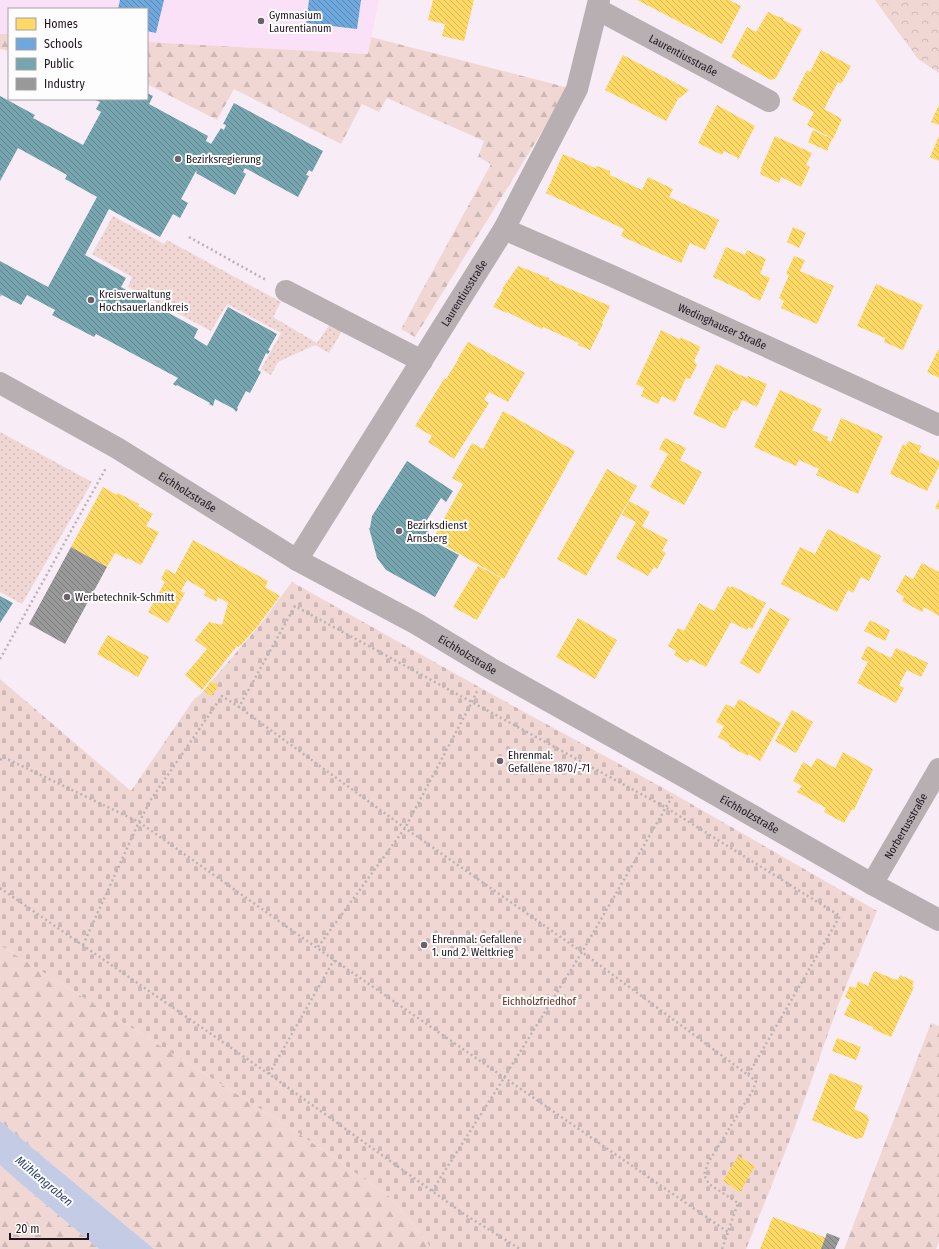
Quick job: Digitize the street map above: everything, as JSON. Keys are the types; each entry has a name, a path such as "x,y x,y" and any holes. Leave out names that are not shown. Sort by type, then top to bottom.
{"street":[{"name":"Laurentiusstraße","path":"297,560 504,229 577,89 598,4 769,101"},
{"name":"Wedinghauser Straße","path":"504,229 939,425"},
{"path":"286,291 422,361"},
{"name":"Eichholzstraße","path":"0,383 117,448 297,560 417,624 490,668 872,884 939,920"},
{"name":"Norbertusstraße","path":"872,884 939,769"}],"path":[{"path":"189,238 286,291"},
{"path":"0,659 117,448"},
{"path":"239,707 295,606 665,807 840,916 748,1075"},
{"path":"83,945 139,822 152,798 222,696 405,828 582,952 756,1081 753,1090 708,1163 704,1175 709,1184 738,1203 722,1249"},
{"path":"318,947 405,828 472,702"},
{"path":"0,760 2,757 139,822 318,947 334,960 728,1232"},
{"path":"432,1191 582,952 683,776"},
{"path":"0,888 270,1074 464,1214 520,1249"},
{"path":"270,1074 334,960"}],"shaded area":[{"name":"Gymnasium Laurentianum","path":"0,0 379,0 368,54 148,42 148,8 8,8 8,34 0,34"}],"green space":[{"path":"875,0 939,0 939,73 918,59"},
{"path":"0,34 8,34 8,51 0,49"},
{"path":"371,37 569,88 415,337 401,329 491,164 478,157 484,141 387,98 379,112 362,104 341,144 234,89 217,120 148,85 148,42 368,54"},
{"path":"113,216 164,244 167,240 281,302 273,317 317,343 330,324 342,331 329,353 315,345 278,362 271,375 261,369 281,333 227,304 211,331 128,287 132,277 92,254"},
{"path":"0,432 92,482 22,604 0,592"},
{"name":"Eichholzfriedhof","path":"292,582 674,794 877,911 839,1003 793,1132 746,1249 431,1249 390,1197 294,1130 0,945 0,679 131,791 194,699 200,695 263,621"},
{"path":"0,945 294,1130 390,1197 431,1249 154,1249 0,1121"},
{"path":"931,1023 939,1026 939,1242 936,1249 844,1249"},
{"path":"0,1165 20,1183 99,1249 0,1249"}],"water":[{"name":"Mühlengraben","path":"0,1121 154,1249 99,1249 0,1165"}],"building: Homes":[{"path":"433,0 474,0 464,41 442,36 445,24 428,20"},
{"path":"637,0 729,0 741,6 722,44"},
{"path":"768,12 784,18 783,20 802,29 776,78 771,80 731,57 747,27 756,32"},
{"path":"821,50 851,66 841,84 838,82 824,109 842,119 833,139 807,125 814,112 792,100 807,70 810,72"},
{"path":"623,55 689,90 680,98 679,97 666,121 605,90"},
{"path":"717,105 755,126 738,160 738,158 724,151 722,155 698,143"},
{"path":"939,105 939,125 931,122"},
{"path":"813,130 832,139 827,151 808,142"},
{"path":"775,136 812,153 806,165 810,167 801,187 781,177 779,183 760,174 761,168"},
{"path":"939,136 939,161 930,157"},
{"path":"563,154 595,168 597,166 610,171 610,175 642,190 648,177 673,189 669,197 719,220 705,250 690,243 681,263 621,236 624,229 546,193"},
{"path":"793,227 806,233 799,248 787,242"},
{"path":"726,247 745,255 747,250 766,259 760,274 770,278 760,301 748,295 749,294 713,277"},
{"path":"794,256 805,260 800,271 834,286 817,324 781,308 784,301 779,298 789,275 786,274"},
{"path":"518,266 549,278 549,280 610,306 590,350 578,345 579,343 543,327 542,329 493,307 503,290 502,289"},
{"path":"876,284 923,305 903,350 884,342 885,338 857,326"},
{"path":"661,330 679,339 682,338 699,346 700,348 694,361 697,365 690,379 686,378 675,402 662,396 658,404 641,396 644,388 636,384"},
{"path":"468,342 525,373 508,402 489,392 484,400 489,403 454,459 428,442 432,436 415,426"},
{"path":"938,350 939,351 939,378 927,372"},
{"path":"716,364 747,378 748,376 767,384 757,407 742,400 737,411 734,410 725,429 693,414"},
{"path":"780,390 822,409 812,430 828,437 827,440 831,442 841,418 883,436 858,494 816,475 819,469 799,460 796,466 754,447"},
{"path":"503,411 575,451 504,579 433,539 463,484 452,478 472,443 483,449"},
{"path":"665,438 686,448 680,460 702,472 684,505 650,487 668,454 659,449"},
{"path":"908,441 921,446 919,452 939,461 939,466 927,491 890,474 903,444 906,446"},
{"path":"607,469 637,486 586,576 557,559"},
{"path":"103,487 117,495 118,493 139,504 138,506 153,514 146,526 159,532 141,565 115,553 107,567 71,547"},
{"path":"939,500 939,510 935,508"},
{"path":"629,501 650,512 642,526 668,540 662,551 666,553 657,569 654,567 648,576 616,558 636,522 622,515"},
{"path":"828,529 881,556 869,581 861,577 853,593 848,590 837,612 781,584 800,547 815,554"},
{"path":"193,540 268,581 265,587 280,596 257,627 239,647 237,646 202,690 185,675 207,649 195,640 209,622 222,625 228,603 218,597 216,602 204,595 206,591 187,580 181,591 185,593 168,623 148,612 165,582 161,579 166,569 175,574"},
{"path":"922,563 939,572 939,616 924,607 922,612 902,601 904,597 896,591 905,575 913,579"},
{"path":"478,566 501,578 477,620 453,607"},
{"path":"728,586 731,588 732,586 766,603 752,629 749,627 747,630 731,622 706,667 690,659 688,663 674,655 676,651 668,646 678,628 684,631 699,603 714,611"},
{"path":"770,608 790,619 759,674 740,663"},
{"path":"578,618 617,640 595,679 556,657"},
{"path":"870,620 890,630 885,641 864,631"},
{"path":"108,635 149,657 138,677 97,654"},
{"path":"867,646 891,658 896,648 928,663 921,677 907,670 899,685 904,688 896,703 857,683 868,662 861,659"},
{"path":"211,681 219,686 211,696 204,691"},
{"path":"739,699 781,723 760,761 729,746 730,744 718,737 724,726 716,722 726,704 734,708"},
{"path":"792,710 813,722 796,753 775,741"},
{"path":"843,752 873,769 854,810 852,809 844,823 824,812 826,808 797,792 802,786 793,781 803,762 811,767 817,758 835,768"},
{"path":"874,971 898,980 900,975 914,981 912,986 914,987 891,1037 873,1029 873,1027 844,1015 851,1000 845,997 850,986 856,988 858,981 868,986"},
{"path":"837,1038 861,1047 856,1060 832,1051"},
{"path":"830,1073 863,1086 854,1109 867,1115 869,1120 863,1137 857,1139 812,1120"},
{"path":"738,1156 755,1166 740,1192 723,1181"},
{"path":"773,1217 826,1238 821,1249 760,1249"}],"building: Schools":[{"path":"120,0 164,0 156,33 148,31 148,8 118,8"},
{"path":"309,0 361,0 357,29 306,23"}],"building: Public":[{"path":"148,94 153,96 149,104 208,136 206,141 211,144 221,128 224,130 226,125 223,124 234,103 323,151 312,172 309,170 306,175 309,176 298,197 245,168 243,172 246,174 235,195 196,173 196,171 181,199 188,203 180,218 173,214 160,237 109,209 85,255 126,278 121,287 198,329 194,338 207,346 228,307 277,334 268,350 270,351 268,354 266,353 258,370 261,372 250,393 246,391 236,412 234,409 215,399 213,406 177,385 176,386 173,384 178,378 96,334 94,337 52,315 55,310 27,295 21,305 0,294 0,261 48,287 97,197 65,179 67,175 18,148 0,181 0,96 35,115 33,118 83,145 101,112 96,109 100,102 95,100 148,100"},
{"name":"Bezirksdienst Arnsberg","path":"407,461 453,491 446,502 441,498 425,523 428,528 429,539 459,555 435,597 386,570 377,558 369,528 372,516"},
{"path":"0,596 13,603 0,623"}],"building: Industry":[{"path":"71,547 107,567 65,644 29,624"},
{"path":"827,1233 840,1238 835,1249 821,1249"}],"place":[{"name":"Gymnasium Laurentianum","path":"261,21"},
{"name":"Bezirksregierung","path":"178,159"},
{"name":"Kreisverwaltung Hochsauerlandkreis","path":"91,300"},
{"name":"Bezirksdienst Arnsberg","path":"399,531"},
{"name":"Werbetechnik-Schmitt","path":"67,597"},
{"name":"Ehrenmal: Gefallene 1870/-71","path":"500,761"},
{"name":"Ehrenmal: Gefallene 1. und 2. Weltkrieg","path":"424,945"}]}
